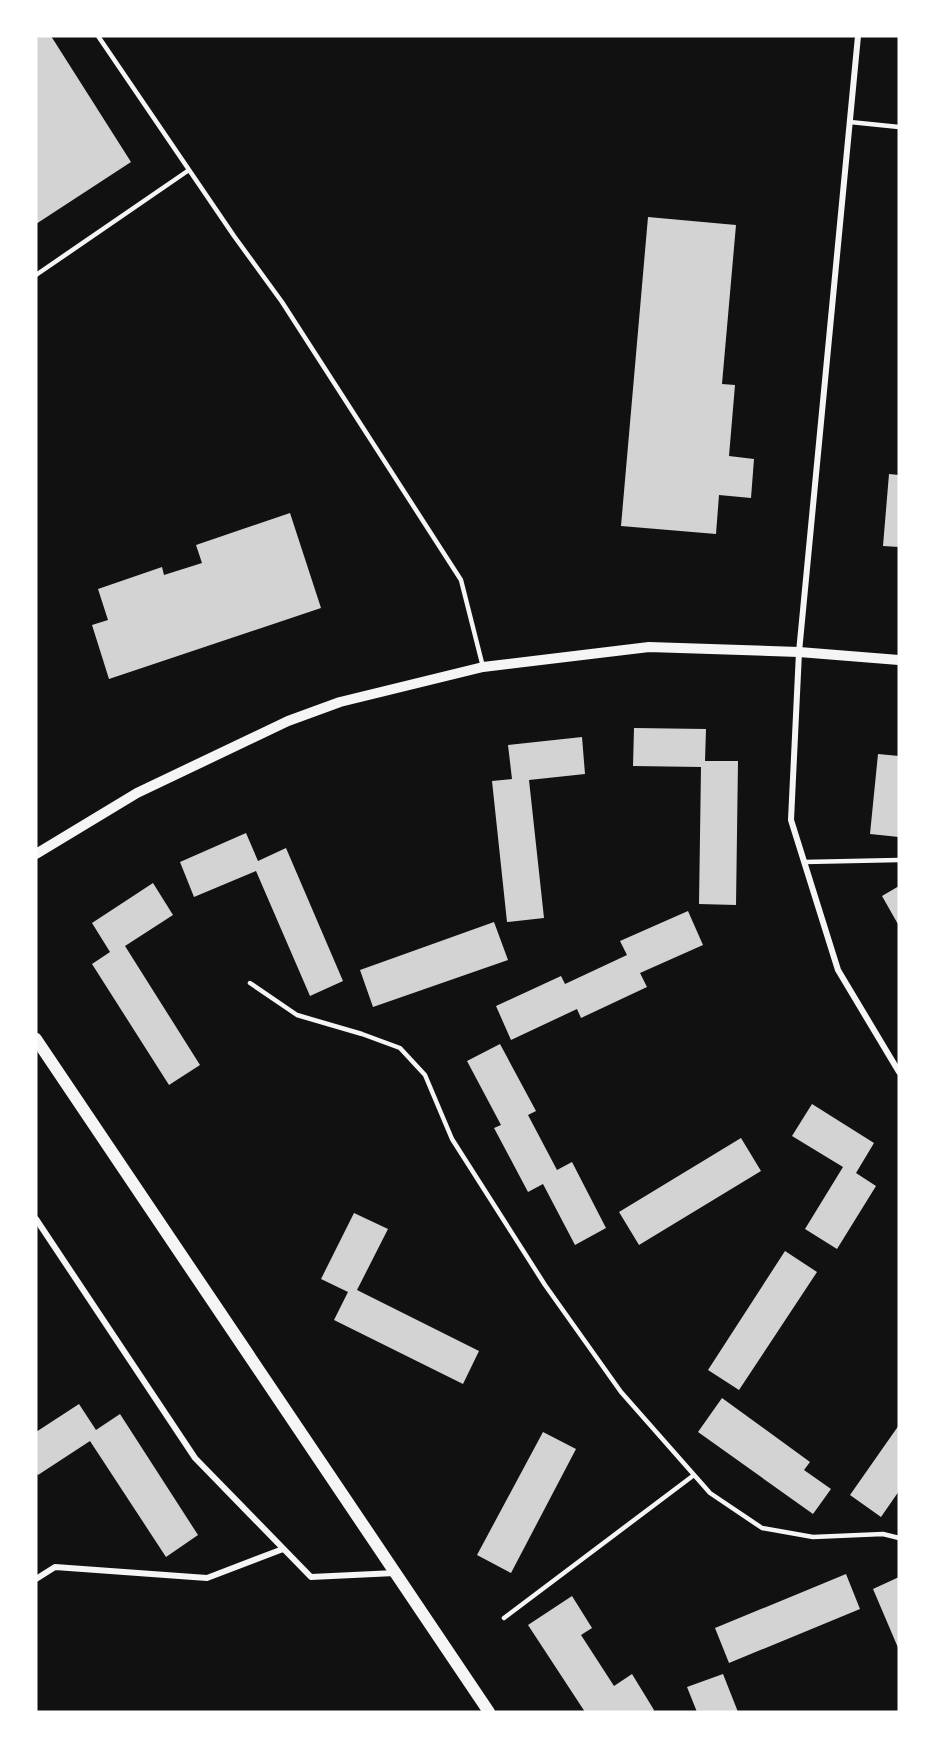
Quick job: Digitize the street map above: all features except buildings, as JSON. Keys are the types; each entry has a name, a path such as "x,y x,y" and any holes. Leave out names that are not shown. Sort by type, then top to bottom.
{"main road":[{"path":"36,1039 489,1712"}],"street":[{"path":"858,36 800,652 791,820 838,970 899,1072"},
{"path":"36,854 137,794 288,721 340,702 483,668 649,647 800,652 899,660"},
{"path":"36,1219 195,1458 311,1577 396,1573"},
{"path":"36,1579 56,1567 207,1578 284,1549"}],"lane":[{"path":"98,36 282,302 461,580 483,668"},
{"path":"850,122 899,127"},
{"path":"36,274 189,170"},
{"path":"804,862 899,860"},
{"path":"250,982 297,1015 400,1048 425,1075 452,1139 545,1285 621,1392 710,1493 762,1528 813,1537 883,1534 899,1538"},
{"path":"504,1618 694,1475"}]}
